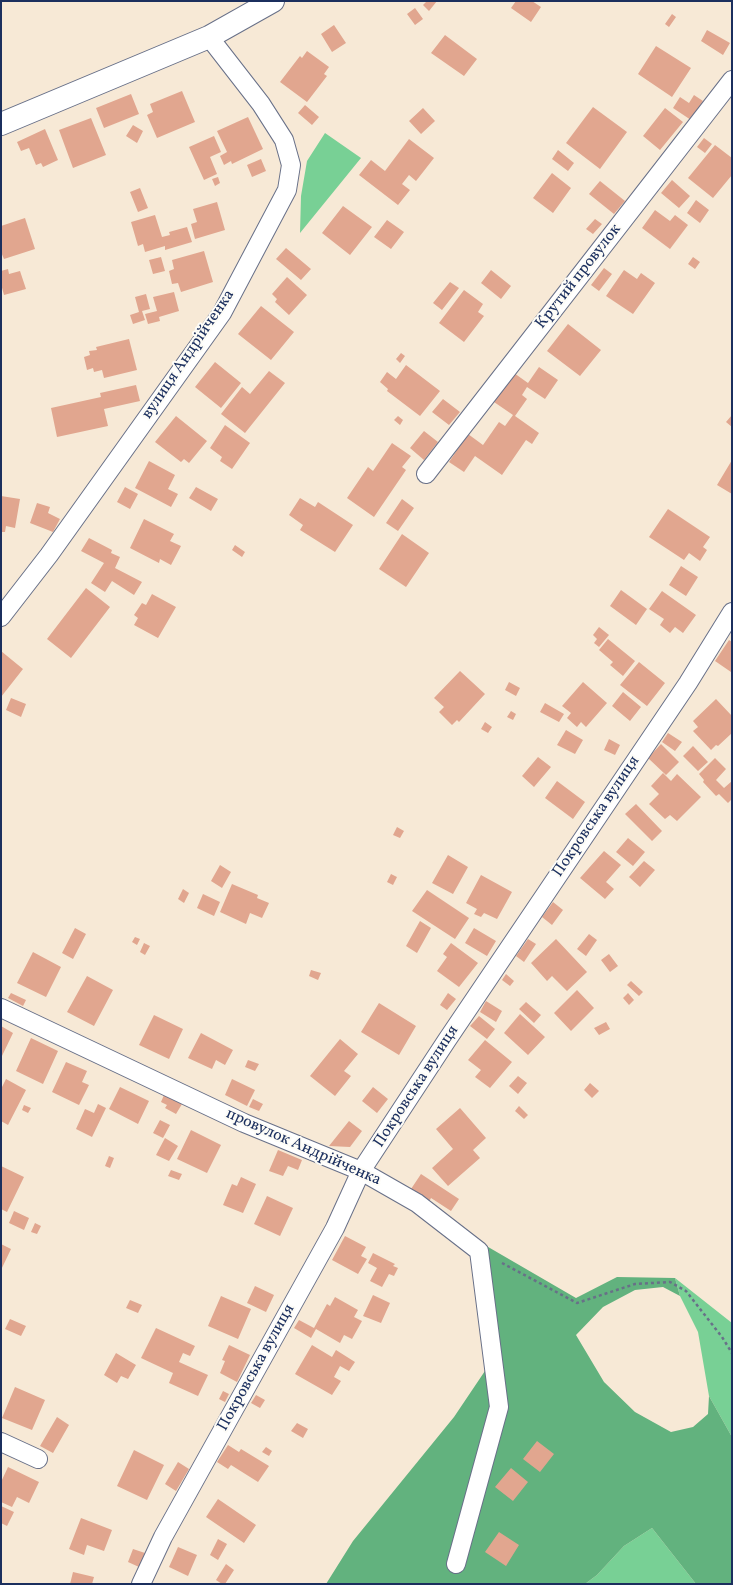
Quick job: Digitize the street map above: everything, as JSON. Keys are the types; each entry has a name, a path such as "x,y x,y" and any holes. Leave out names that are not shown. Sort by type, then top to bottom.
{"street":[{"path":"1,124 209,37 273,1"},
{"name":"вулиця Андрійченка","path":"1,617 49,555 222,312 287,190 291,165 284,140 261,104 209,37"},
{"name":"Крутий провулок","path":"426,474 732,80"},
{"name":"Покровська вулиця","path":"141,1584 163,1538 336,1228 361,1171 447,1040 688,684 732,612"},
{"name":"провулок Андрійченка","path":"1,1008 244,1123 361,1171 417,1203 479,1251"},
{"path":"456,1564 499,1407 479,1251"},
{"path":"1,1442 38,1459"}],"path":[{"path":"479,1251 577,1303 635,1284 670,1282 686,1291 722,1337 732,1353"}],"green space":[{"path":"325,133 361,158 300,233 301,196 307,161"},
{"path":"483,1244 576,1298 617,1277 675,1278 680,1296 663,1287 635,1290 603,1307 576,1335 604,1382 635,1412 671,1432 693,1427 708,1414 709,1396 732,1437 732,1584 696,1584 652,1528 624,1546 597,1575 585,1584 326,1584 353,1541 454,1417 491,1362"},
{"path":"675,1278 732,1323 732,1437 709,1396 698,1332 680,1296"},
{"path":"652,1528 696,1584 585,1584 597,1575 624,1546"}],"building":[{"path":"427,1 437,1 429,11 423,5"},
{"path":"516,1 532,1 541,7 531,22 511,8"},
{"path":"415,8 423,19 415,25 407,14"},
{"path":"672,14 676,17 669,27 665,24"},
{"path":"334,25 346,43 332,52 321,34"},
{"path":"707,30 730,43 723,55 701,41"},
{"path":"445,35 477,59 464,76 431,53"},
{"path":"656,46 691,68 672,97 638,74"},
{"path":"307,51 329,67 324,74 327,76 307,102 280,82 300,56 302,58"},
{"path":"182,91 195,122 157,138 147,115 153,112 150,104"},
{"path":"131,94 139,114 104,128 96,108"},
{"path":"694,95 703,101 691,120 673,108 680,97 689,103"},
{"path":"305,105 319,117 312,125 298,113"},
{"path":"593,107 627,132 600,169 566,143"},
{"path":"423,108 435,121 421,134 409,121"},
{"path":"665,108 683,122 660,150 643,136"},
{"path":"248,117 263,149 232,164 231,161 224,165 220,156 227,152 217,131"},
{"path":"91,118 106,155 73,168 59,130"},
{"path":"133,125 143,131 137,143 126,136"},
{"path":"45,129 58,160 43,167 41,163 36,165 29,148 21,151 17,142"},
{"path":"214,136 221,152 210,157 217,174 204,180 189,147"},
{"path":"704,138 712,144 705,153 697,147"},
{"path":"409,139 434,158 416,181 409,175 402,184 410,190 398,205 359,175 371,160 385,171"},
{"path":"715,145 732,158 732,175 713,198 688,178"},
{"path":"558,150 574,163 568,171 552,159"},
{"path":"261,159 266,171 252,177 247,165"},
{"path":"552,173 571,188 553,213 533,198"},
{"path":"218,177 220,183 215,186 212,179"},
{"path":"672,180 690,196 679,208 661,193"},
{"path":"600,181 625,201 614,214 589,194"},
{"path":"140,188 148,208 138,212 130,192"},
{"path":"696,200 709,210 700,223 687,213"},
{"path":"217,202 225,230 195,239 191,224 197,222 193,209"},
{"path":"343,206 372,227 350,255 322,233"},
{"path":"655,210 670,221 675,215 688,225 670,249 642,228"},
{"path":"155,215 162,237 170,235 169,232 187,227 192,242 165,250 165,246 145,252 143,244 138,246 131,222"},
{"path":"25,218 35,249 4,259 1,252 1,226"},
{"path":"595,219 602,224 593,234 586,229"},
{"path":"387,220 404,232 391,249 374,237"},
{"path":"286,248 311,269 301,280 276,259"},
{"path":"204,251 213,282 181,292 178,283 172,284 169,271 174,269 172,260"},
{"path":"161,257 165,271 153,274 149,260"},
{"path":"693,257 700,262 695,269 688,264"},
{"path":"604,268 612,274 599,291 591,285"},
{"path":"8,269 9,274 20,271 26,289 4,295 1,284 1,271"},
{"path":"491,270 511,286 501,299 481,283"},
{"path":"624,270 637,279 641,273 655,283 633,314 606,296"},
{"path":"287,277 307,295 289,315 275,302 277,299 272,294"},
{"path":"450,282 459,288 442,310 433,303"},
{"path":"464,290 483,304 478,312 484,316 464,342 439,323"},
{"path":"174,292 179,311 159,317 160,321 148,324 145,314 157,311 153,297"},
{"path":"146,294 150,309 142,311 145,320 133,324 130,315 139,312 135,297"},
{"path":"261,306 294,332 271,360 238,334"},
{"path":"568,324 601,350 580,376 547,351"},
{"path":"129,339 137,370 104,378 102,370 94,372 93,368 87,370 84,357 90,355 89,351 97,350 96,347"},
{"path":"401,353 405,356 400,363 396,359"},
{"path":"215,362 241,383 221,408 195,387"},
{"path":"406,365 440,391 420,416 387,391 388,389 380,382 387,372 396,379"},
{"path":"539,367 558,380 545,399 527,387 522,395 527,399 515,416 539,433 532,444 526,440 502,475 475,456 464,472 449,462 468,434 483,445 499,422 505,426 513,415 494,402 514,373 528,383"},
{"path":"269,371 285,383 245,433 221,414 242,387 250,394"},
{"path":"136,385 140,401 104,409 108,426 57,437 51,408 101,397 100,393"},
{"path":"443,399 460,412 449,425 432,412"},
{"path":"732,415 732,427 726,422"},
{"path":"176,416 207,441 189,463 184,459 181,462 155,442"},
{"path":"398,416 403,420 400,425 394,420"},
{"path":"225,425 250,443 232,469 220,461 222,457 210,448"},
{"path":"424,431 438,442 424,460 410,448"},
{"path":"392,443 411,456 402,467 406,470 374,517 347,498 368,467 373,471"},
{"path":"732,460 732,494 717,485"},
{"path":"149,461 175,475 168,489 178,494 171,507 135,488"},
{"path":"125,487 138,494 130,509 117,502"},
{"path":"196,487 218,499 211,511 189,498"},
{"path":"1,496 20,499 15,528 6,526 5,532 1,532"},
{"path":"300,498 315,507 318,502 353,525 335,552 300,530 303,525 289,515"},
{"path":"402,499 414,508 398,531 386,523"},
{"path":"37,503 50,507 48,513 60,519 53,532 30,523"},
{"path":"668,509 710,537 703,547 707,550 700,561 689,553 684,560 649,537"},
{"path":"144,519 174,534 170,541 181,546 171,565 160,559 159,563 130,548"},
{"path":"402,534 429,553 406,587 379,569"},
{"path":"89,538 112,550 111,553 120,557 115,568 142,582 134,595 112,581 105,592 91,583 104,563 81,551"},
{"path":"235,545 245,552 242,557 232,550"},
{"path":"681,566 698,577 686,596 669,585"},
{"path":"86,588 110,607 71,658 47,639"},
{"path":"621,590 647,609 636,625 610,606"},
{"path":"662,591 696,615 683,633 675,627 670,633 660,625 664,619 649,609"},
{"path":"152,594 176,607 158,638 134,625 138,618 134,615 142,603 146,605"},
{"path":"599,627 609,635 599,647 594,643 597,639 593,635"},
{"path":"608,639 635,661 623,676 610,665 613,662 599,650"},
{"path":"729,640 732,642 731,672 715,661"},
{"path":"1,651 23,669 1,697"},
{"path":"639,662 665,683 647,706 620,685"},
{"path":"460,671 485,694 459,722 457,720 452,725 439,712 444,707 434,698"},
{"path":"509,682 520,688 516,696 505,690"},
{"path":"583,682 607,703 586,727 581,722 577,727 567,718 571,713 562,706"},
{"path":"623,692 641,707 630,721 612,706"},
{"path":"11,698 26,704 21,717 6,710"},
{"path":"716,699 732,716 732,733 718,746 716,745 711,750 693,731 698,727 693,721"},
{"path":"545,703 564,714 559,722 540,712"},
{"path":"511,711 516,714 513,720 507,717"},
{"path":"485,722 492,727 488,733 481,729"},
{"path":"566,730 583,740 575,754 557,745"},
{"path":"668,733 682,742 675,751 662,742"},
{"path":"609,739 620,745 615,755 604,750"},
{"path":"661,744 679,762 666,775 648,758"},
{"path":"693,746 708,762 698,771 683,756"},
{"path":"538,757 551,767 534,787 522,776"},
{"path":"715,758 726,769 716,780 724,788 732,781 732,799 728,803 719,794 716,796 703,782 704,780 699,774"},
{"path":"663,773 671,781 677,774 701,797 677,821 670,815 665,819 649,804 659,794 651,786"},
{"path":"557,781 585,802 573,819 545,798"},
{"path":"636,804 662,831 652,841 625,814"},
{"path":"397,827 404,831 400,838 393,835"},
{"path":"628,838 645,852 633,866 616,852"},
{"path":"604,851 621,865 606,882 614,889 605,899 580,878"},
{"path":"448,855 468,867 453,894 432,883"},
{"path":"644,861 655,870 640,887 629,877"},
{"path":"220,865 231,872 222,888 211,881"},
{"path":"391,874 397,877 393,885 387,882"},
{"path":"481,875 512,892 497,919 484,913 481,917 474,914 477,909 466,903"},
{"path":"232,884 258,895 257,898 269,903 262,918 250,913 246,924 220,912"},
{"path":"183,889 189,893 184,903 178,899"},
{"path":"427,890 469,918 455,939 412,911"},
{"path":"203,894 220,902 214,916 197,908"},
{"path":"553,902 563,910 552,925 542,917"},
{"path":"420,921 431,928 417,953 406,946"},
{"path":"75,928 86,934 73,959 62,953"},
{"path":"474,928 496,941 487,956 465,943"},
{"path":"589,934 597,940 586,956 577,949"},
{"path":"135,937 140,939 137,945 132,942"},
{"path":"528,939 536,944 524,962 516,956"},
{"path":"556,939 587,972 567,991 552,976 547,981 531,963"},
{"path":"144,943 150,946 145,955 140,952"},
{"path":"451,943 478,963 459,987 437,971 447,957 443,954"},
{"path":"33,952 61,967 46,997 17,983"},
{"path":"609,954 618,966 610,972 601,960"},
{"path":"311,970 321,973 318,980 309,976"},
{"path":"506,974 514,981 510,986 502,980"},
{"path":"87,976 113,990 94,1026 67,1012"},
{"path":"631,981 643,992 639,996 627,985"},
{"path":"577,990 594,1008 571,1031 554,1013"},
{"path":"11,993 26,1000 23,1006 8,998"},
{"path":"448,993 456,999 447,1010 440,1005"},
{"path":"628,993 634,1000 629,1005 623,998"},
{"path":"486,1001 502,1011 496,1022 480,1012"},
{"path":"526,1002 541,1015 534,1023 519,1009"},
{"path":"379,1003 416,1026 399,1055 361,1032"},
{"path":"520,1014 545,1037 528,1055 504,1033"},
{"path":"154,1015 183,1029 169,1059 139,1045"},
{"path":"479,1016 495,1029 487,1039 470,1026"},
{"path":"606,1022 610,1029 599,1035 594,1028"},
{"path":"1,1026 13,1033 1,1058"},
{"path":"201,1033 233,1050 225,1065 216,1060 212,1069 188,1058"},
{"path":"31,1038 58,1051 43,1084 16,1071"},
{"path":"340,1039 358,1054 344,1071 351,1076 335,1096 310,1076"},
{"path":"485,1040 512,1062 490,1088 475,1077 481,1070 468,1060"},
{"path":"248,1060 259,1064 255,1071 245,1067"},
{"path":"66,1062 87,1071 82,1082 89,1085 79,1105 52,1092"},
{"path":"518,1076 527,1083 518,1094 509,1086"},
{"path":"6,1079 26,1090 8,1125 1,1121 1,1089"},
{"path":"232,1079 255,1090 247,1106 225,1095"},
{"path":"590,1083 599,1091 592,1098 584,1090"},
{"path":"120,1087 149,1101 138,1124 109,1109"},
{"path":"373,1087 388,1099 377,1113 362,1101"},
{"path":"164,1095 182,1104 176,1114 165,1108 167,1105 161,1102"},
{"path":"253,1099 263,1104 259,1111 249,1107"},
{"path":"98,1104 106,1108 92,1137 76,1129 85,1109 94,1113"},
{"path":"24,1105 31,1108 28,1113 22,1110"},
{"path":"519,1106 528,1115 524,1119 515,1111"},
{"path":"460,1108 486,1138 473,1150 480,1158 448,1186 432,1168 453,1149 436,1129"},
{"path":"160,1120 170,1125 163,1138 153,1133"},
{"path":"349,1121 362,1131 350,1147 329,1146"},
{"path":"191,1130 221,1145 207,1173 177,1159"},
{"path":"165,1138 178,1146 169,1161 156,1155"},
{"path":"278,1150 302,1160 298,1170 288,1166 283,1176 269,1171"},
{"path":"109,1156 114,1158 110,1168 105,1166"},
{"path":"1,1166 24,1177 7,1212 1,1209"},
{"path":"171,1170 182,1174 179,1180 168,1176"},
{"path":"421,1174 459,1199 451,1211 431,1198 428,1204 409,1192"},
{"path":"241,1177 256,1184 243,1213 223,1205 232,1184 237,1186"},
{"path":"267,1196 293,1208 280,1236 254,1224"},
{"path":"14,1211 29,1218 24,1230 9,1223"},
{"path":"35,1223 41,1226 37,1234 31,1232"},
{"path":"345,1236 366,1247 361,1256 367,1259 358,1274 332,1260"},
{"path":"1,1244 11,1249 1,1270"},
{"path":"373,1253 395,1264 393,1266 398,1268 394,1276 389,1274 382,1287 370,1281 377,1268 368,1263"},
{"path":"255,1286 274,1295 266,1312 247,1303"},
{"path":"373,1295 390,1303 381,1323 363,1316"},
{"path":"221,1296 251,1309 238,1339 208,1326"},
{"path":"335,1297 358,1310 354,1317 362,1321 352,1339 344,1335 340,1343 316,1329 311,1338 294,1328 299,1320 314,1328 327,1304 330,1306"},
{"path":"130,1300 142,1305 138,1313 126,1308"},
{"path":"10,1319 26,1326 21,1336 5,1329"},
{"path":"156,1328 195,1346 190,1356 183,1353 179,1362 208,1375 198,1396 169,1383 173,1373 141,1358"},
{"path":"229,1345 250,1355 237,1382 220,1373 225,1361 222,1360"},
{"path":"312,1345 332,1357 336,1350 355,1362 349,1371 340,1366 334,1377 341,1381 332,1395 295,1374"},
{"path":"116,1353 136,1365 128,1379 121,1376 117,1383 104,1375"},
{"path":"15,1387 45,1400 32,1430 2,1418"},
{"path":"223,1391 229,1394 225,1402 219,1399"},
{"path":"256,1395 265,1400 260,1408 251,1403"},
{"path":"57,1417 69,1425 53,1453 40,1446"},
{"path":"297,1423 308,1429 303,1438 291,1431"},
{"path":"537,1441 554,1454 540,1472 523,1459"},
{"path":"228,1445 239,1452 241,1449 269,1466 258,1482 231,1465 228,1469 217,1462"},
{"path":"266,1447 272,1451 269,1456 262,1452"},
{"path":"134,1450 164,1465 147,1500 117,1486"},
{"path":"178,1462 189,1469 176,1491 165,1484"},
{"path":"8,1467 39,1482 29,1503 17,1497 12,1507 1,1502 1,1482"},
{"path":"511,1468 528,1482 513,1501 495,1487"},
{"path":"218,1499 256,1525 244,1543 206,1517"},
{"path":"1,1506 14,1512 7,1526 1,1523"},
{"path":"81,1518 112,1530 104,1551 87,1545 84,1555 69,1549"},
{"path":"499,1532 519,1545 506,1566 485,1552"},
{"path":"218,1539 227,1544 218,1560 210,1555"},
{"path":"178,1547 197,1555 188,1576 169,1567"},
{"path":"133,1549 145,1553 139,1567 128,1562"},
{"path":"226,1564 234,1570 225,1584 222,1584 216,1580"},
{"path":"73,1572 94,1577 92,1584 70,1584"}]}
